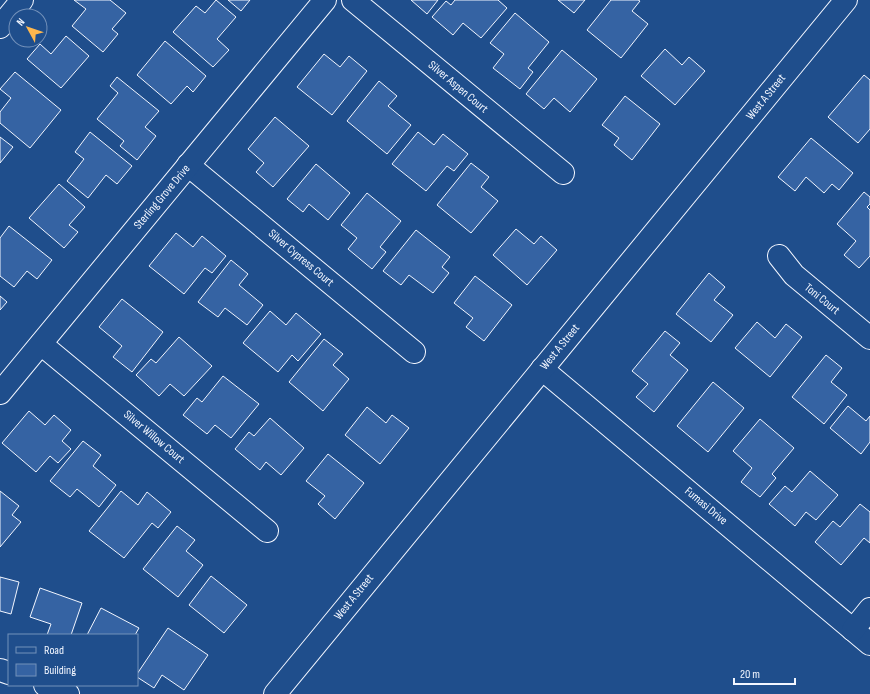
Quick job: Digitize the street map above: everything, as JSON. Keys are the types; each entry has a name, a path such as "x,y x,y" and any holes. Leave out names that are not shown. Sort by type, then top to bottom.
{"street":[{"path":"0,27 22,0"},
{"name":"Sterling Grove Drive","path":"0,393 325,0"},
{"name":"Silver Aspen Court","path":"353,0 563,173"},
{"name":"West A Street","path":"275,694 846,0"},
{"name":"Silver Cypress Court","path":"188,165 414,352"},
{"name":"Toni Court","path":"779,256 794,275 870,338"},
{"name":"Silver Willow Court","path":"41,344 267,531"},
{"name":"Fumasi Drive","path":"542,369 870,644"},
{"path":"853,630 870,609"},
{"path":"48,686 68,694"}],"building":[{"path":"74,0 110,0 126,13 112,29 118,34 103,52 72,26 86,9"},
{"path":"216,0 236,17 217,39 229,50 213,67 173,32 196,6 205,13"},
{"path":"228,0 250,0 241,11"},
{"path":"411,0 438,0 427,14"},
{"path":"455,0 498,0 507,8 481,38 463,23 453,35 432,17 446,1 451,5"},
{"path":"558,0 585,0 574,13"},
{"path":"611,0 640,1 632,11 648,24 621,58 587,30"},
{"path":"515,13 549,42 528,68 533,72 520,89 493,68 504,54 490,43"},
{"path":"66,36 89,56 61,88 27,59 37,48 44,48 51,54"},
{"path":"165,41 206,76 193,92 187,86 171,104 137,75"},
{"path":"665,49 682,65 689,57 705,71 675,105 641,76"},
{"path":"562,50 597,79 570,112 554,98 544,109 526,94"},
{"path":"324,54 340,67 349,56 367,71 332,115 297,87"},
{"path":"15,72 61,110 30,148 0,123 0,112 11,98 0,89"},
{"path":"864,75 870,80 870,129 858,143 828,117"},
{"path":"117,77 159,111 145,127 156,136 137,160 120,146 124,141 97,119 118,93 110,86"},
{"path":"379,81 397,96 388,106 411,125 387,154 347,121"},
{"path":"625,96 660,124 632,160 614,145 619,138 602,125"},
{"path":"275,117 309,146 273,187 256,172 264,163 248,149"},
{"path":"90,132 132,166 117,184 106,175 88,198 67,181 84,159 75,152"},
{"path":"418,132 434,145 443,134 468,154 454,171 447,166 426,191 392,164"},
{"path":"0,137 13,147 0,163"},
{"path":"811,138 853,173 839,190 832,184 824,193 806,177 795,191 778,177"},
{"path":"471,163 489,177 481,187 498,201 471,233 437,205"},
{"path":"316,164 350,193 328,220 309,204 303,212 287,199"},
{"path":"59,184 85,207 69,225 78,232 64,248 29,218"},
{"path":"864,192 870,197 870,204 867,207 870,210 870,256 859,268 844,255 856,241 837,224"},
{"path":"367,193 401,221 380,247 386,252 372,269 348,249 357,238 341,225"},
{"path":"9,226 52,260 37,279 27,271 14,287 0,276 0,238"},
{"path":"516,229 534,244 541,236 557,250 527,285 493,255"},
{"path":"416,230 450,257 442,267 449,273 433,293 409,275 401,285 383,271"},
{"path":"176,233 193,247 202,236 226,256 212,273 205,268 184,294 149,266"},
{"path":"231,260 248,274 239,285 263,305 247,325 225,308 218,317 198,302"},
{"path":"709,273 725,287 714,300 733,315 711,342 676,314"},
{"path":"475,276 512,305 484,341 466,327 473,318 454,303"},
{"path":"0,296 7,302 0,310"},
{"path":"122,299 163,332 132,372 113,357 122,346 99,327"},
{"path":"270,311 286,325 296,313 321,334 298,361 292,355 278,372 243,343"},
{"path":"757,322 775,338 786,324 802,337 770,377 735,348"},
{"path":"665,331 680,343 670,355 688,370 654,412 636,397 648,384 632,371"},
{"path":"179,337 212,366 184,396 170,384 159,396 136,375 151,359 156,363"},
{"path":"324,339 343,354 333,365 349,379 323,411 289,382"},
{"path":"826,355 842,368 831,382 847,395 824,424 792,397"},
{"path":"223,376 259,404 231,438 215,425 207,434 183,415 197,398 202,402"},
{"path":"713,382 744,408 708,452 677,426"},
{"path":"848,406 866,421 870,416 870,442 861,454 830,428"},
{"path":"367,407 386,423 392,415 409,428 380,464 345,435"},
{"path":"29,411 45,425 54,415 71,430 62,441 71,449 58,463 50,456 36,472 2,443"},
{"path":"270,418 304,448 281,475 266,462 260,470 235,449 249,432 254,436"},
{"path":"760,419 794,448 772,474 776,478 760,497 741,482 752,468 733,451"},
{"path":"83,441 101,455 93,466 116,485 99,507 77,489 70,497 50,481"},
{"path":"328,454 364,483 335,519 318,504 325,496 306,481"},
{"path":"810,471 838,495 816,520 806,512 795,526 769,504 785,486 792,492"},
{"path":"0,491 19,506 12,515 21,522 0,547"},
{"path":"121,491 138,505 147,492 171,512 158,528 152,523 124,558 89,531"},
{"path":"860,504 870,512 870,543 864,538 841,565 815,542 833,521 840,527"},
{"path":"177,526 195,540 186,551 203,565 178,597 143,569"},
{"path":"211,576 247,605 224,633 189,605"},
{"path":"0,577 19,582 11,614 0,611"},
{"path":"40,588 82,603 71,634 47,634 51,624 30,617"},
{"path":"101,608 139,628 136,634 88,634"},
{"path":"168,628 208,655 184,690 162,675 154,688 138,678 138,673"}]}
